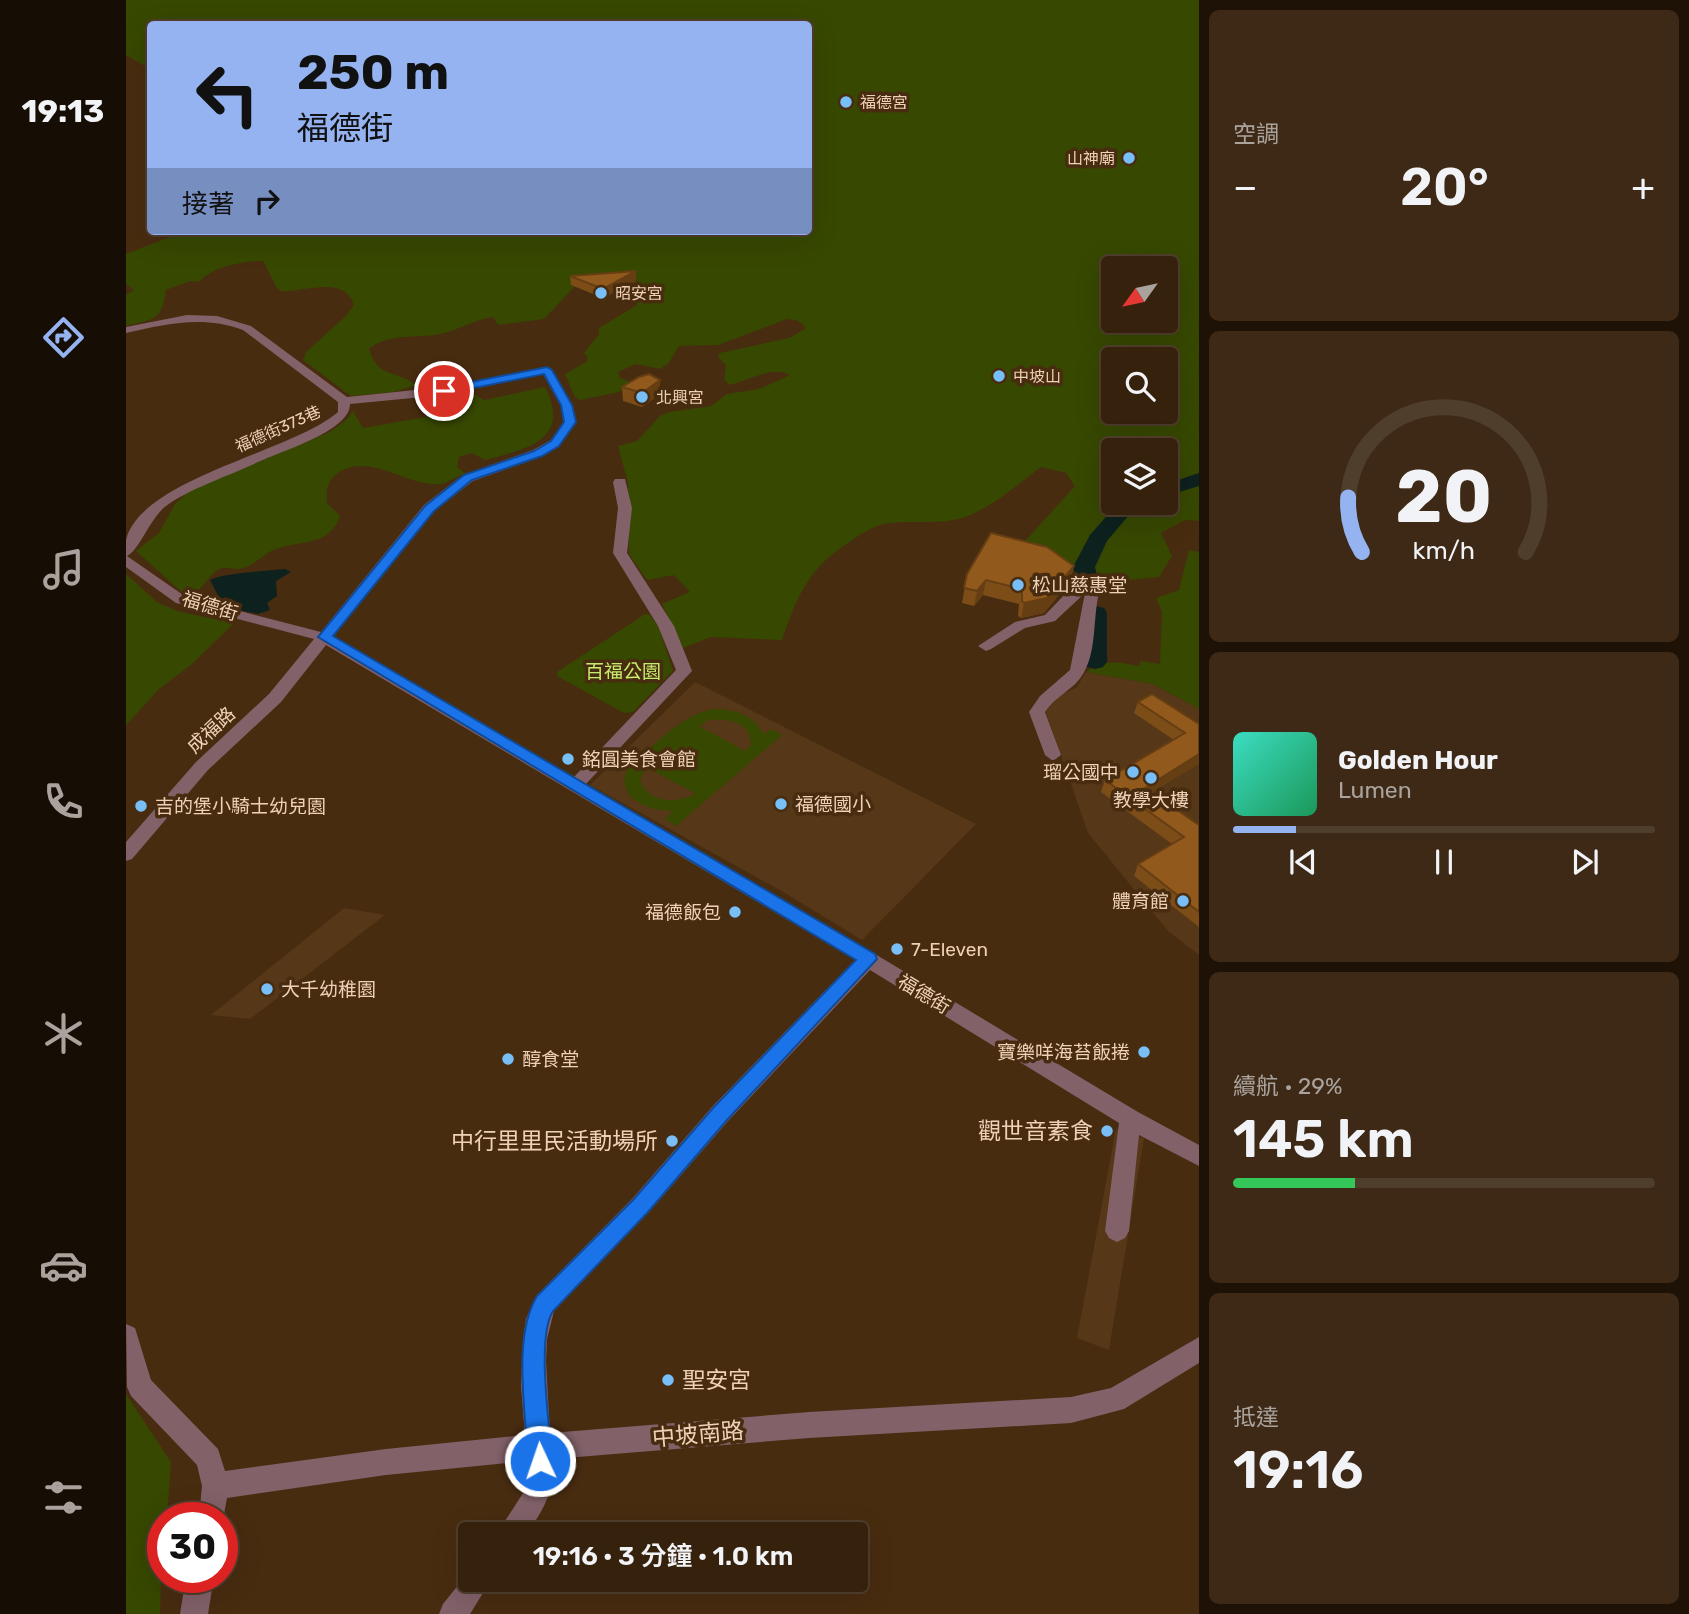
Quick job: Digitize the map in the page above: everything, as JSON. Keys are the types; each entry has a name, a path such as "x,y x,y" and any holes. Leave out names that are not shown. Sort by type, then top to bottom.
{"street":[{"name":"福德街373巷","path":"126,330 186,317 237,323 344,401 344,413 327,428 270,451 162,502 145,518 126,552"},
{"name":"成福路","path":"126,854 202,766 275,698 429,508 468,478 538,453 555,443 570,422 567,405 547,370 444,391 344,401"},
{"path":"574,787 684,671 666,626 620,553 625,508 620,482"},
{"name":"福德街","path":"126,560 181,600 324,637 868,959 1130,1119 1199,1156"},
{"path":"986,646 1020,625 1050,618 1083,587 1093,589 1088,603 1080,667 1073,679 1043,700 1037,712 1052,755"},
{"path":"518,1522 537,1496 541,1475 533,1341 538,1315 545,1303 641,1205 720,1114 868,959"},
{"path":"1117,1231 1130,1119"},
{"path":"126,1336 140,1387 209,1458 215,1486 213,1502"},
{"name":"中坡南路","path":"215,1486 386,1462 540,1447 808,1425 1071,1410 1115,1400 1199,1349"},
{"path":"453,1614 469,1592"},
{"path":"194,1614 197,1593"}],"shaded area":[{"name":"瑠公國中","path":"1086,672 1153,684 1199,709 1199,955 1168,931 1088,833 1046,712 1051,700 1077,687"},
{"name":"福德國小","path":"695,682 976,824 862,940 785,893 590,785"},
{"name":"大千幼稚園","path":"344,908 385,915 250,1019 211,1015"},
{"path":"1116,1129 1144,1138 1109,1350 1077,1338"}],"green space":[{"path":"126,0 1199,0 1199,521 1185,520 1161,533 1172,556 1159,577 1118,581 1015,552 1075,486 1066,473 1041,467 995,501 965,517 945,521 884,524 855,538 825,561 806,584 782,640 711,637 683,648 662,604 690,592 674,575 647,580 629,554 628,483 618,446 637,441 660,416 669,412 711,406 727,394 759,389 790,375 783,372 768,373 729,385 724,379 726,365 718,357 720,353 789,338 805,329 804,325 787,319 718,345 679,346 668,364 660,369 636,364 618,372 620,378 628,381 629,386 619,392 580,400 575,397 565,374 586,362 588,357 584,353 599,334 599,328 637,305 625,289 637,281 633,277 579,282 544,319 498,325 493,317 441,334 391,339 376,344 369,349 377,365 416,385 394,392 351,396 303,360 306,352 346,316 354,305 349,296 341,290 322,287 281,291 263,261 238,263 220,268 199,282 190,281 166,290 162,308 155,317 126,326 126,295 134,290 126,284 126,254 175,235 812,235 812,21 147,21 147,67 126,55"},
{"path":"545,387 552,405 553,419 549,430 530,446 485,460 472,453 459,457 457,467 465,473 441,484 415,481 366,466 341,471 333,477 327,489 327,503 340,516 329,533 318,539 276,549 244,568 222,568 191,594 185,595 136,551 159,533 175,504 188,492 277,451 328,433 345,421 353,411 363,428 455,412 448,396 470,392 484,400"},
{"path":"1189,550 1199,552 1199,709 1153,684 1086,672 1099,665 1112,663 1139,666 1140,661 1160,664 1162,612 1156,598 1179,590"},
{"path":"126,574 158,603 181,612 234,623 192,664 159,689 126,725"},
{"name":"百福公園","path":"645,614 650,615 659,628 673,671 633,712 624,713 557,676 557,672"},
{"path":"714,709 737,712 754,722 764,734 771,729 782,735 676,826 665,819 673,811 653,808 635,801 625,787 625,778 628,767 658,741 679,724","holes":["709,720 731,721 743,726 750,737 751,745 745,751 699,726","646,767 694,793 695,794 671,800 656,797 644,788 640,780"]},
{"path":"126,1394 171,1462 168,1502 147,1502 147,1593 161,1593 160,1614 126,1614"}],"water":[{"path":"285,569 291,572 276,581 277,596 267,603 270,610 258,614 224,607 210,580 235,574"}],"building":[{"path":"636,271 603,289 570,276"},
{"path":"649,374 660,380 642,393 622,387 639,377"},
{"name":"松山慈惠堂","path":"991,533 1047,547 1074,566 1047,598 1024,603 1022,589 986,580 977,591 964,588 967,574"},
{"path":"1152,694 1199,724 1199,754 1145,788 1199,825 1199,912 1138,864 1184,837 1105,780 1185,733 1138,702"}],"waterway":[{"path":"1178,486 1199,479"},
{"path":"1088,585 1084,567 1097,539 1118,515"},
{"path":"1095,662 1096,613"}],"place":[{"name":"福德宮","path":"846,102"},
{"name":"山神廟","path":"1129,158"},
{"name":"昭安宮","path":"601,293"},
{"name":"中坡山","path":"999,376"},
{"name":"北興宮","path":"642,397"},
{"name":"松山慈惠堂","path":"1018,585"},
{"name":"銘圓美食會館","path":"568,759"},
{"name":"瑠公國中","path":"1133,772"},
{"name":"教學大樓","path":"1151,778"},
{"name":"福德國小","path":"781,804"},
{"name":"吉的堡小騎士幼兒園","path":"141,806"},
{"name":"體育館","path":"1183,901"},
{"name":"福德飯包","path":"735,912"},
{"name":"7-Eleven","path":"897,949"},
{"name":"大千幼稚園","path":"267,989"},
{"name":"寶樂咩海苔飯捲","path":"1144,1052"},
{"name":"醇食堂","path":"508,1059"},
{"name":"觀世音素食","path":"1107,1131"},
{"name":"中行里里民活動場所","path":"672,1141"},
{"name":"聖安宮","path":"668,1380"}],"route":[{"path":"444,391 547,370 567,405 570,422 555,443 538,453 468,478 447,492 429,508 324,637 868,959 796,1038 720,1114 641,1205 545,1303 538,1315 533,1341 540,1461"}]}
